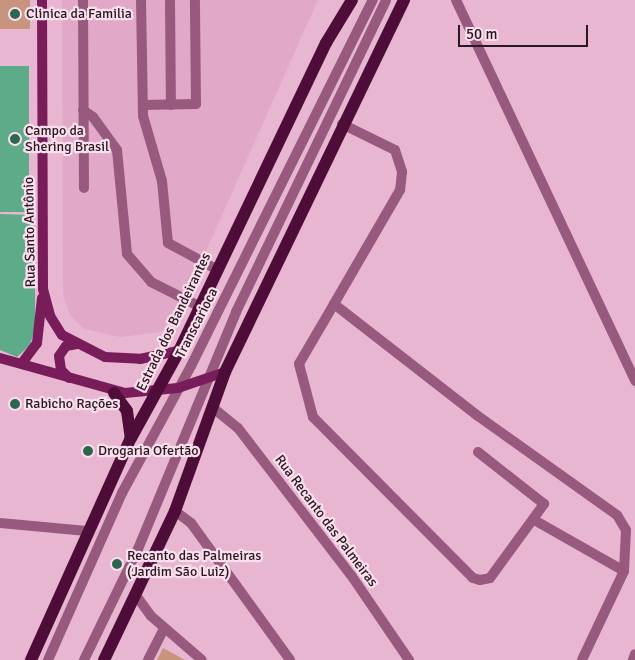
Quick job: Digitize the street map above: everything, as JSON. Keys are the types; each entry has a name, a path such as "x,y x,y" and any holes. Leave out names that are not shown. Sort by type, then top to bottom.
{"main road":[{"name":"Estrada dos Bandeirantes","path":"32,660 87,531 131,438 179,351 216,269 352,0"},
{"path":"104,660 175,510 225,372 342,124 404,0"},
{"path":"114,392 127,411 131,438"}],"street":[{"name":"Rua Santo Antônio","path":"42,0 43,289 55,326 77,344 123,360 179,351"},
{"path":"83,0 84,188"},
{"path":"141,0 143,105 146,132 155,147 162,181 168,244 216,269"},
{"path":"170,0 171,105"},
{"path":"143,105 196,104 194,0"},
{"name":"Transcarioca","path":"48,660 122,493 178,388 373,0"},
{"path":"84,660 138,549 207,381 386,0"},
{"path":"456,0 635,380"},
{"path":"83,110 93,117 117,150 127,254 151,282 199,306"},
{"path":"342,124 395,150 402,172 400,190 299,364 313,416 473,578 490,578 544,509 541,500 478,452"},
{"path":"22,363 34,350 40,332 43,289"},
{"path":"334,304 478,416 616,515 626,530 624,571 582,660"},
{"path":"72,380 62,370 59,356 66,346 77,344"},
{"path":"0,358 114,392 178,388 207,381 225,372"},
{"name":"Rua Recanto das Palmeiras","path":"212,406 238,428 352,575 409,660"},
{"path":"175,510 191,524 290,660"},
{"path":"536,521 624,571"},
{"path":"0,523 87,531"},
{"path":"135,594 164,628 202,660"},
{"path":"148,660 164,628"},
{"path":"184,660 189,648"},
{"path":"633,660 635,654"}],"shaded area":[{"path":"62,0 318,0 177,316 160,332 120,337 84,329 70,315 63,296"}],"green space":[{"name":"Campo da Shering Brasil","path":"0,66 29,66 29,212 0,212"},
{"path":"0,214 35,215 35,328 30,345 17,357 0,350"}],"building":[{"name":"Clinica da Familia","path":"0,0 30,0 30,29 0,29"},
{"path":"163,648 185,660 157,660"}],"place":[{"name":"Clinica da Familia","path":"15,14"},
{"name":"Campo da Shering Brasil","path":"15,139"},
{"name":"Rabicho Rações","path":"15,404"},
{"name":"Drogaria Ofertão","path":"88,451"},
{"name":"Recanto das Palmeiras (Jardim São Luiz)","path":"117,564"}]}
